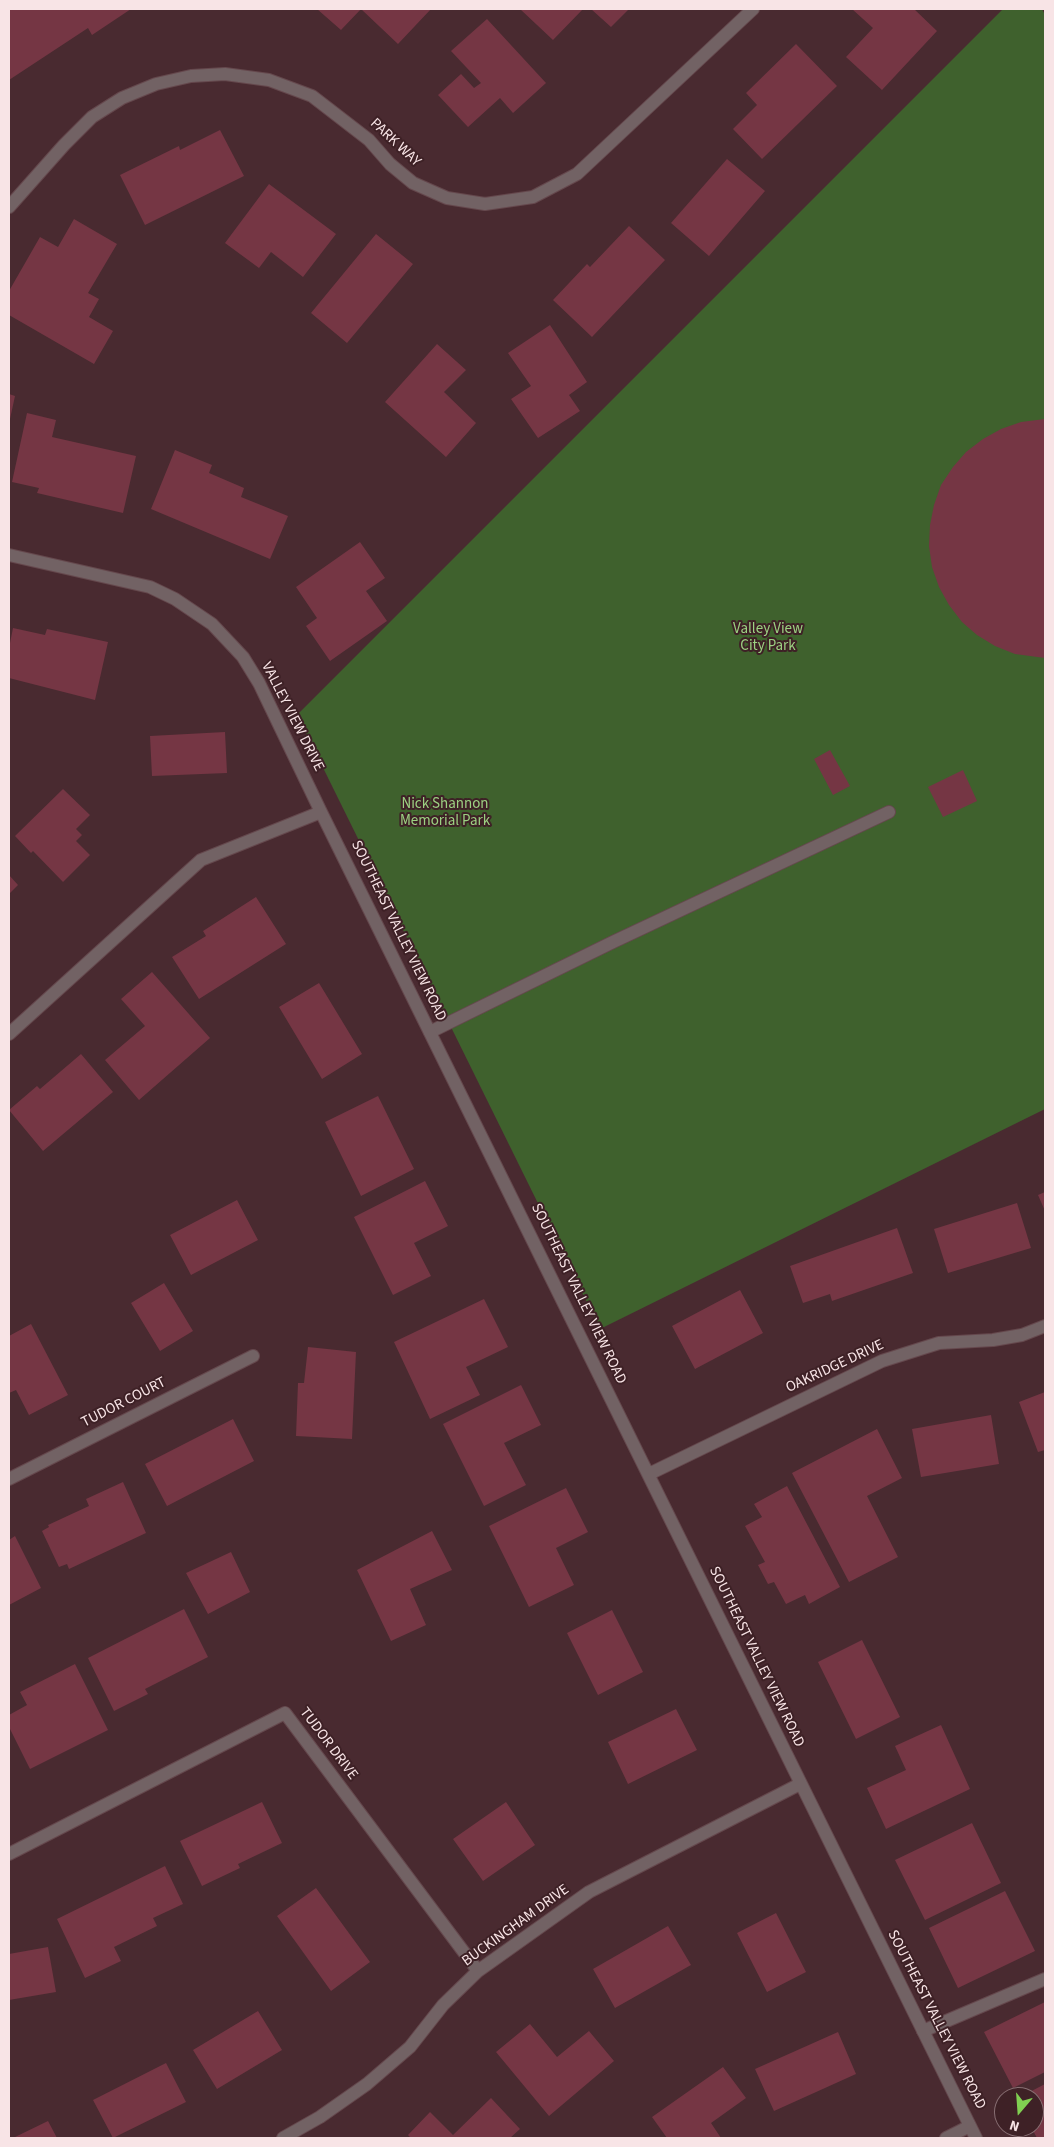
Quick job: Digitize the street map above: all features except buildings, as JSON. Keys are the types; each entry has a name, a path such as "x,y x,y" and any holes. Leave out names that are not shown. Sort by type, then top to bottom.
{"street":[{"name":"PARK WAY","path":"9,207 64,145 92,117 122,98 156,84 190,76 225,74 269,80 312,96 369,140 390,164 413,183 447,198 485,204 533,197 577,174 752,9"},
{"name":"VALLEY VIEW DRIVE","path":"9,555 150,588 175,598 212,624 243,657 259,683 321,812"},
{"name":"SOUTHEAST VALLEY VIEW ROAD","path":"321,812 976,2138"},
{"path":"9,1034 201,860 321,812"},
{"path":"430,1032 612,942 889,812"},
{"name":"OAKRIDGE DRIVE","path":"649,1474 882,1361 939,1343 993,1340 1022,1335 1045,1326"},
{"name":"TUDOR COURT","path":"9,1479 253,1356"},
{"name":"TUDOR DRIVE","path":"9,1854 9,1856 285,1713 478,1971"},
{"name":"BUCKINGHAM DRIVE","path":"283,2138 336,2106 367,2084 410,2047 444,2005 478,1971 589,1892 800,1784"},
{"path":"923,2031 1045,1979"},
{"path":"946,2138 970,2126"}],"green space":[{"name":"Valley View City Park","path":"1003,9 1042,9 1045,15 1045,1109 600,1329 297,715"}],"park label":[{"name":"Nick Shannon Memorial Park","path":"445,814"}]}
